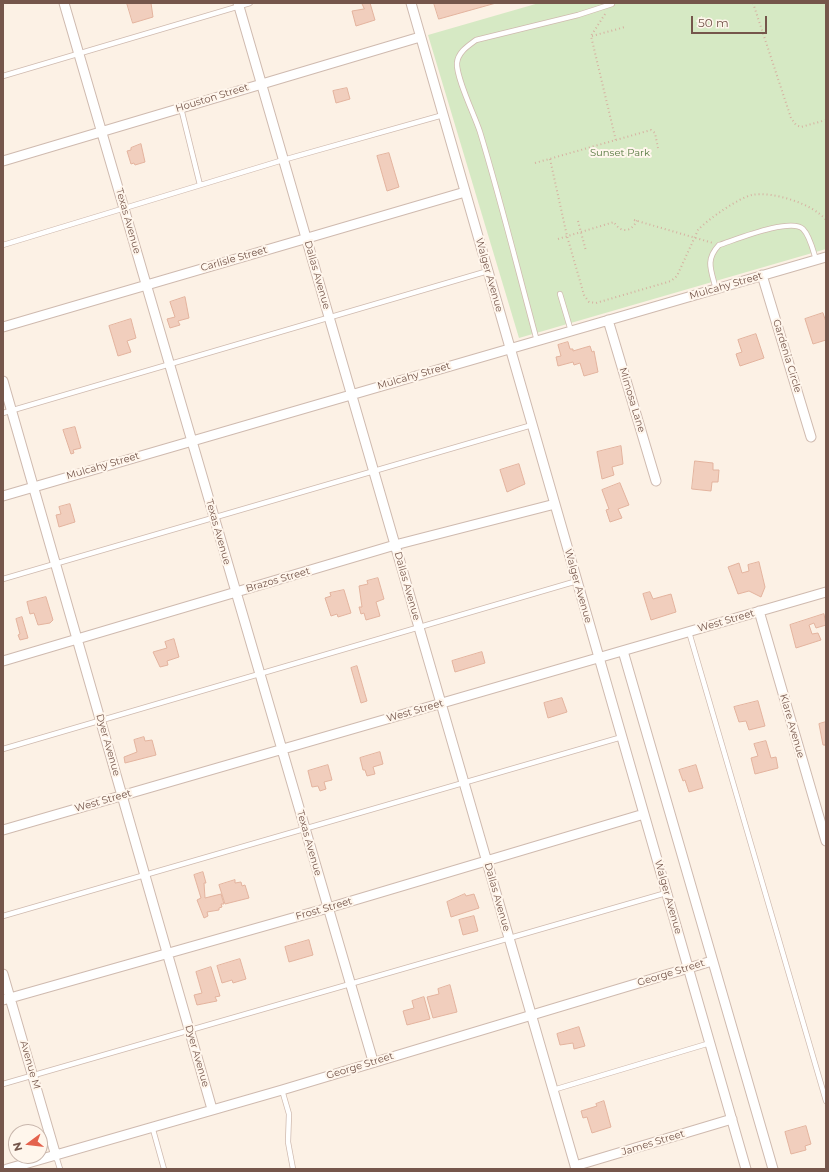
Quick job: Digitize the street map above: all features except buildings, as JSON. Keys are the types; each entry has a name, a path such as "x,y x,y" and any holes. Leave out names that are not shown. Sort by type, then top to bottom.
{"street":[{"name":"Texas Avenue","path":"64,3 373,1061"},
{"name":"Walger Avenue","path":"410,3 746,1169"},
{"name":"Dallas Avenue","path":"238,5 575,1168"},
{"name":"Houston Street","path":"3,161 420,37"},
{"name":"Carlisle Street","path":"3,327 465,192"},
{"name":"Mulcahy Street","path":"3,496 826,257"},
{"name":"Gardenia Circle","path":"762,275 811,437"},
{"name":"Mimosa Lane","path":"608,320 656,481"},
{"name":"Dyer Avenue","path":"3,381 7,412 34,487 212,1109"},
{"name":"Brazos Street","path":"3,661 395,545 555,504"},
{"name":"West Street","path":"3,830 826,592"},
{"name":"Klare Avenue","path":"759,611 826,841"},
{"path":"623,651 773,1169"},
{"name":"Frost Street","path":"6,999 328,908 644,814"},
{"name":"George Street","path":"7,1169 56,1156 152,1126 282,1090 373,1061 531,1016 712,961"},
{"name":"Avenue M","path":"3,974 6,999 32,1075 56,1156"},
{"name":"James Street","path":"575,1168 732,1119"}],"lane":[{"path":"3,76 238,5 250,3"},
{"path":"537,341 491,168 478,127 464,91 457,63 460,55 466,47 476,40 578,15 612,4"},
{"path":"181,108 200,185"},
{"path":"3,245 283,160 443,115"},
{"path":"716,289 710,265 712,253 720,245 785,225 798,225 807,233 816,260"},
{"path":"7,412 488,271"},
{"path":"560,294 571,331"},
{"path":"3,579 373,470 532,425"},
{"path":"3,749 577,581"},
{"path":"689,632 826,1101"},
{"path":"3,916 622,738"},
{"path":"3,1084 666,893"},
{"path":"553,1090 710,1043"},
{"path":"282,1090 289,1114 288,1142 293,1169"},
{"path":"152,1126 164,1169"},
{"path":"56,1156 60,1169"}],"path":[{"path":"753,3 791,118 796,125 800,127 826,120"},
{"path":"612,4 591,36 616,141"},
{"path":"591,36 625,27"},
{"path":"535,163 651,130 655,133 658,148"},
{"path":"550,159 567,236 584,295 589,302 596,303 671,281 677,276 698,230 703,224 740,200 751,195 780,198 810,206 820,213 826,220"},
{"path":"558,239 614,222 617,227 624,231 629,231 634,227 636,220 720,245"},
{"path":"578,221 586,251"}],"green space":[{"name":"Sunset Park","path":"539,3 826,3 826,249 519,338 428,35"}]}
